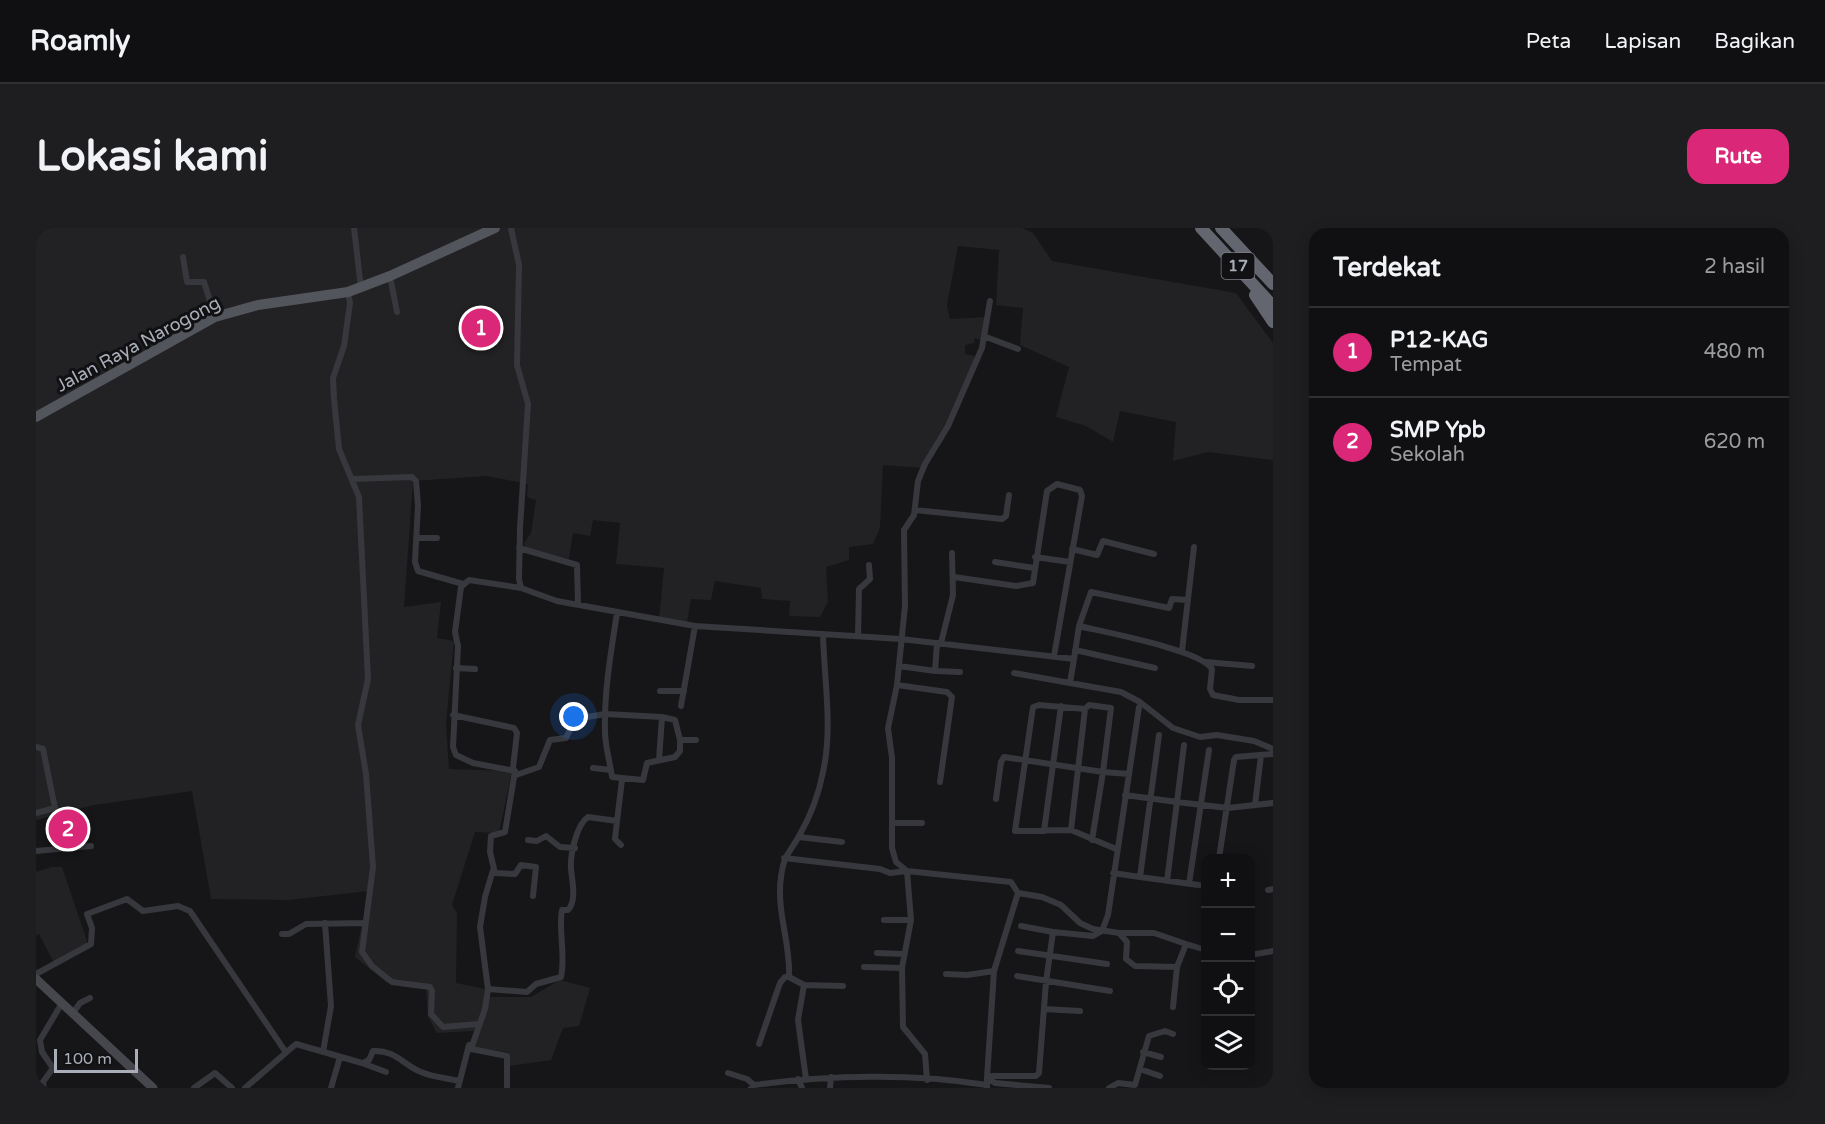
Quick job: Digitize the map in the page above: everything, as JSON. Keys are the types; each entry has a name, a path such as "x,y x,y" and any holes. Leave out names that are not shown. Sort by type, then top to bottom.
{"highway":[{"name":"17","path":"1202,228 1273,306"},
{"name":"17","path":"1221,228 1273,284"},
{"path":"1225,252 1273,322"}],"main road":[{"name":"Jalan Raya Narogong","path":"36,417 215,317 258,305 348,292 361,288 495,228"},
{"path":"36,977 153,1088"}],"street":[{"path":"354,228 361,288"},
{"path":"511,228 519,265 517,365 528,404 519,548 521,588"},
{"path":"183,257 187,282 204,282 215,317"},
{"path":"390,276 397,312"},
{"path":"348,292 350,303 344,346 333,378 339,448 358,497 368,679 358,725 366,774 373,867 372,891 364,922 363,956 392,982 430,987 432,991 431,1014 443,1027 475,1025"},
{"path":"927,1080 925,1054 903,1027 903,954 907,945 911,920 907,871 896,862 892,848 892,758 888,728 899,666 906,574 903,538 905,527 911,521 915,510 918,481 925,464 948,426 986,337 990,301"},
{"path":"986,337 1018,349"},
{"path":"352,479 412,477 416,481 418,497 415,562 418,571 462,584 469,580 521,588 538,596 617,613 695,626 901,639 1074,659"},
{"path":"954,578 1030,585 1047,491 1058,484 1082,492 1054,656"},
{"path":"915,510 1002,519 1006,516 1009,495"},
{"path":"417,538 437,538"},
{"path":"1072,549 1097,555 1103,541 1154,554"},
{"path":"1182,651 1194,547"},
{"path":"519,548 577,565 578,603"},
{"path":"935,670 939,643 953,595 952,553"},
{"path":"1035,556 1070,562"},
{"path":"996,562 1034,568"},
{"path":"858,636 859,590 870,579 869,565"},
{"path":"462,584 454,632 458,646 453,747 456,755 473,763 514,772 539,767 550,740 566,738 575,719 605,714 662,717 675,720 680,751 675,757 647,763 643,780 622,780 612,777 606,752 605,714 607,681 617,613"},
{"path":"1070,683 1079,626 1091,591 1168,608 1172,598 1188,600"},
{"path":"681,706 695,626"},
{"path":"1079,626 1182,651 1205,662 1212,669 1210,689 1213,695 1239,700 1273,700"},
{"path":"789,977 790,965 780,904 784,858 799,837 814,802 824,770 826,724 823,634"},
{"path":"1075,650 1155,668"},
{"path":"1205,662 1252,666"},
{"path":"899,666 960,672"},
{"path":"456,668 475,669"},
{"path":"1014,673 1121,692 1140,702 1173,728 1200,737 1218,735 1254,741 1273,749"},
{"path":"897,685 947,692 952,697 940,782"},
{"path":"660,691 684,692"},
{"path":"1085,709 1039,705 1033,707 1016,831 1071,830 1116,849"},
{"path":"1071,830 1085,709 1089,705 1112,710 1092,840"},
{"path":"1044,831 1061,706"},
{"path":"1022,926 1093,936 1102,931 1108,915 1138,707"},
{"path":"362,1063 369,1060 373,1051 377,1050 399,1056 422,1073 458,1084 475,1025 485,1009 488,989 480,927 493,870 491,836 504,833 514,772 517,733 514,728 453,715"},
{"path":"658,760 662,717"},
{"path":"1140,877 1159,735"},
{"path":"680,740 696,740"},
{"path":"1167,881 1184,745"},
{"path":"36,747 43,749 55,808 36,813"},
{"path":"1189,884 1209,750"},
{"path":"1220,854 1236,757 1273,754"},
{"path":"1255,805 1261,755"},
{"path":"996,800 1002,759 1007,757 1129,774"},
{"path":"593,768 611,770"},
{"path":"621,845 615,839 622,780"},
{"path":"1125,795 1228,808 1273,803"},
{"path":"488,989 527,992 536,984 561,977 564,950 561,916 562,910 568,910 572,905 574,878 571,870 577,828 588,817 617,821"},
{"path":"892,823 922,823"},
{"path":"528,840 537,841 546,836 560,847 574,848"},
{"path":"799,837 842,842"},
{"path":"36,851 58,851 91,846"},
{"path":"784,858 829,862 890,873 907,871 1011,882 1018,893 1042,897 1061,905 1080,923 1102,931 1154,933 1201,948"},
{"path":"493,870 495,873 515,874 520,865 536,867 533,896"},
{"path":"1113,873 1201,885"},
{"path":"987,1084 994,971 1018,893"},
{"path":"36,977 91,944 92,928 87,914 127,899 143,911 178,906 190,911 285,1051"},
{"path":"884,920 911,920"},
{"path":"282,934 289,934 306,924 364,922"},
{"path":"323,1052 331,1006 324,923"},
{"path":"987,1084 1003,1075 1036,1076 1039,1073 1046,982 1053,932"},
{"path":"1119,933 1127,942 1128,963 1177,967"},
{"path":"1173,1007 1177,967 1186,944"},
{"path":"1018,951 1107,964"},
{"path":"1255,954 1273,951"},
{"path":"877,953 903,954"},
{"path":"864,967 902,968"},
{"path":"946,974 967,975 994,971"},
{"path":"1017,976 1110,991"},
{"path":"759,1044 780,982 785,977 804,985 843,986"},
{"path":"804,985 798,1020 806,1078"},
{"path":"73,1013 80,1004 90,998"},
{"path":"44,1088 43,1082 53,1068 42,1052 40,1040 62,1003"},
{"path":"1044,1009 1080,1011"},
{"path":"475,1025 471,1050 507,1056 507,1088"},
{"path":"1109,1088 1118,1083 1135,1086 1143,1052 1152,1033 1173,1034"},
{"path":"245,1088 285,1051 296,1044 386,1072"},
{"path":"1143,1052 1161,1057"},
{"path":"331,1088 340,1058"},
{"path":"1140,1070 1160,1076"},
{"path":"194,1088 215,1073 232,1088"},
{"path":"728,1073 747,1079 753,1086 806,1078 831,1077 995,1083 1049,1088"},
{"path":"830,1088 831,1077"},
{"path":"798,1079 802,1088"}],"shaded area":[{"path":"36,228 1022,228 1033,233 1052,261 1236,293 1273,343 1273,460 1208,452 1173,461 1176,422 1120,411 1113,442 1086,426 1056,417 1069,367 1020,345 1023,308 996,305 999,250 958,246 947,305 950,319 987,317 986,342 975,338 974,343 965,345 965,354 975,356 968,382 943,441 924,468 883,465 880,528 873,544 849,547 849,560 826,567 828,602 820,617 789,616 790,601 762,599 761,588 715,581 711,600 691,599 687,623 659,619 664,568 616,564 620,523 593,520 590,536 573,533 569,559 526,549 524,543 531,533 536,500 527,497 528,484 486,476 413,481 404,607 441,602 437,638 454,641 446,724 449,769 512,771 499,833 475,832 452,905 457,913 456,983 485,989 487,997 531,997 560,980 590,988 579,1026 563,1028 551,1060 510,1066 508,1052 474,1048 474,1031 437,1033 428,1017 426,989 387,983 355,957 369,891 288,900 211,899 192,791 94,805 36,820"},
{"path":"52,867 62,867 88,944 54,963 39,934 36,936 36,872"}],"place":[{"name":"P12-KAG","path":"481,328"},
{"name":"SMP Ypb","path":"68,829"}]}
